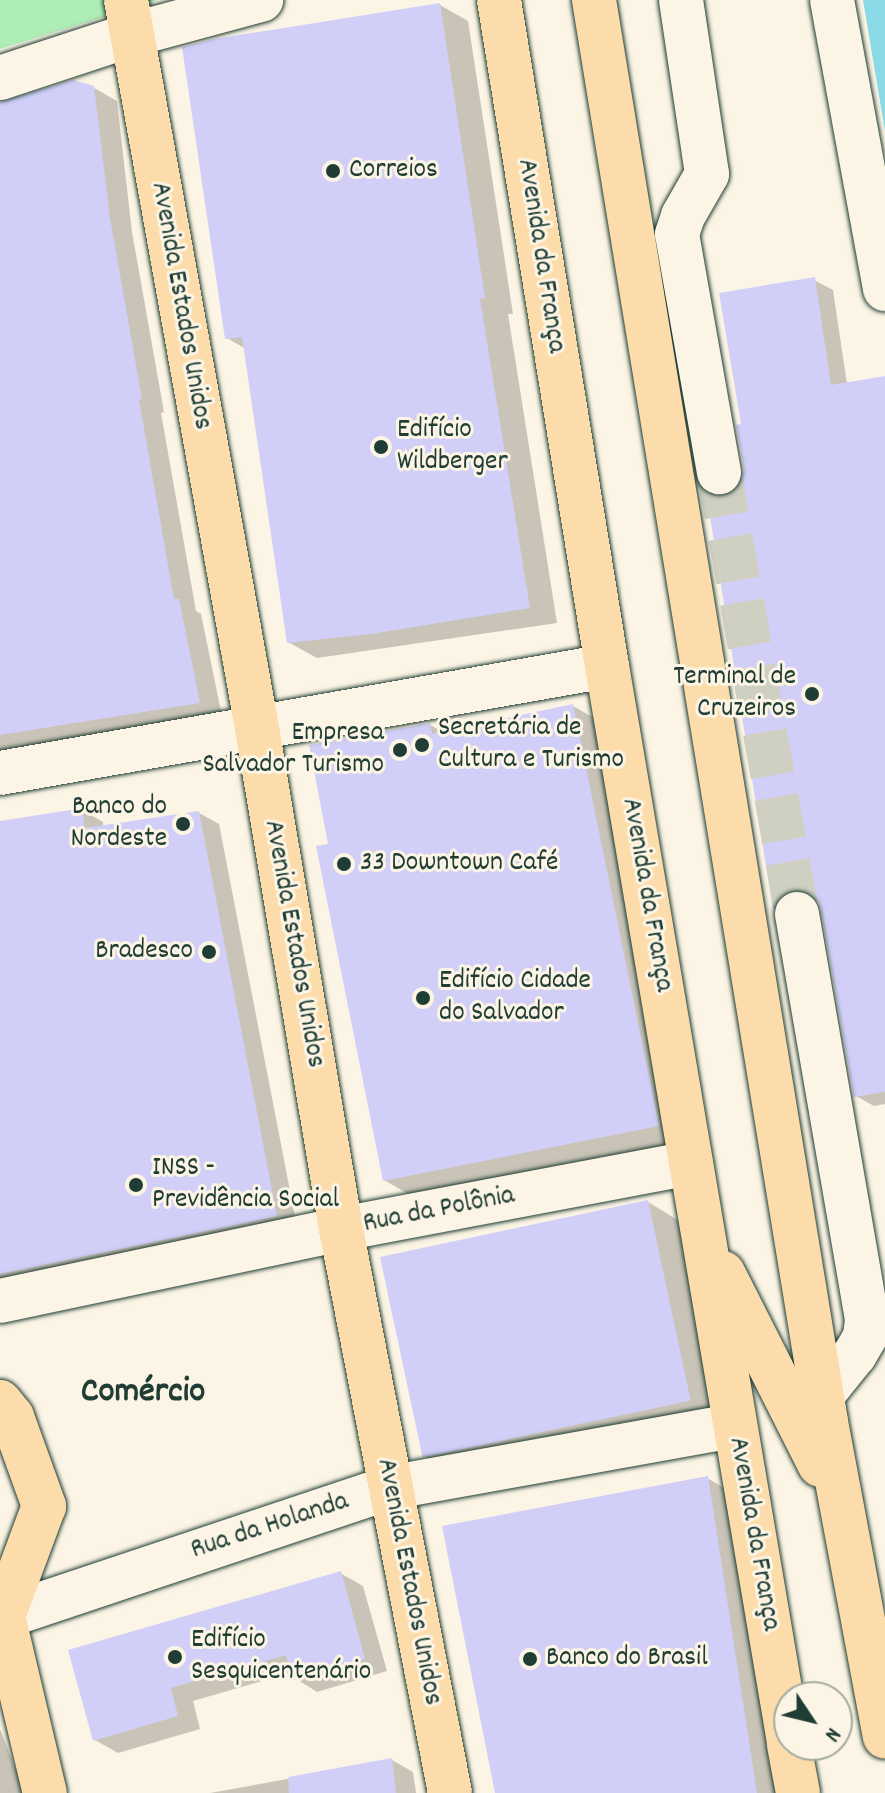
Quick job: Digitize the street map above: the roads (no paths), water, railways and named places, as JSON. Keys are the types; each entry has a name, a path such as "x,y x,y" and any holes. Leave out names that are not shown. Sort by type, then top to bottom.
{"main road":[{"name":"Avenida da França","path":"499,0 607,666 778,1681"},
{"path":"594,0 822,1395 885,1737"},
{"name":"Avenida Estados Unidos","path":"128,17 257,728 341,1229 388,1488 450,1793"},
{"path":"704,1236 845,1514"},
{"path":"0,1402 12,1417 44,1506 1,1616 45,1793"},
{"name":"Avenida da França","path":"792,1761 798,1793"}],"street":[{"path":"0,78 128,17 261,0"},
{"path":"681,0 707,174 683,216 677,234 719,472"},
{"path":"832,0 885,289"},
{"path":"642,292 686,285"},
{"path":"0,773 607,666"},
{"path":"797,914 867,1320 865,1337 822,1395"},
{"path":"781,1143 835,1134"},
{"name":"Rua da Polônia","path":"0,1301 341,1229 691,1163"},
{"name":"Rua da Holanda","path":"1,1616 388,1488 734,1426"}],"water":[{"path":"863,0 885,0 885,131"}],"tunnel":[{"path":"719,472 797,914"}],"place":[{"name":"Correios","path":"333,171"},
{"name":"Edifício Wildberger","path":"381,447"},
{"name":"Terminal de Cruzeiros","path":"812,694"},
{"name":"Secretária de Cultura e Turismo","path":"422,745"},
{"name":"Empresa Salvador Turismo","path":"400,750"},
{"name":"Banco do Nordeste","path":"183,824"},
{"name":"33 Downtown Café","path":"344,864"},
{"name":"Bradesco","path":"209,952"},
{"name":"Edifício Cidade do Salvador","path":"423,998"},
{"name":"INSS - Previdência Social","path":"136,1185"},
{"name":"Edifício Sesquicentenário","path":"175,1657"},
{"name":"Banco do Brasil","path":"530,1659"}],"district":[{"name":"Comércio","path":"143,1394"}]}
